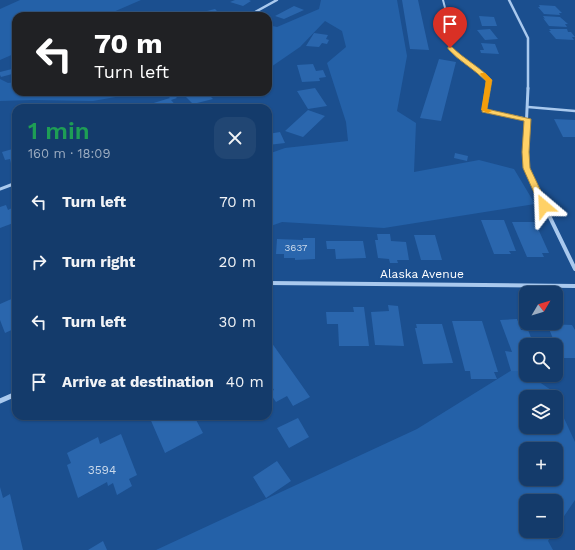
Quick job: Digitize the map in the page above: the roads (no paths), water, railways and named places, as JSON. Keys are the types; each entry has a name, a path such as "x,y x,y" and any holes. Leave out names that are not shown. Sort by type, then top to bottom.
{"street":[{"path":"255,12 277,0"},
{"path":"509,0 528,38 528,107 525,152 526,168 575,269"},
{"path":"0,189 12,184"},
{"name":"Alaska Avenue","path":"272,283 575,286"},
{"path":"0,401 12,396"}],"lane":[{"path":"443,0 449,23 445,28 450,48 456,55 481,72 489,80 484,110 527,119"},
{"path":"528,107 575,111"}]}
